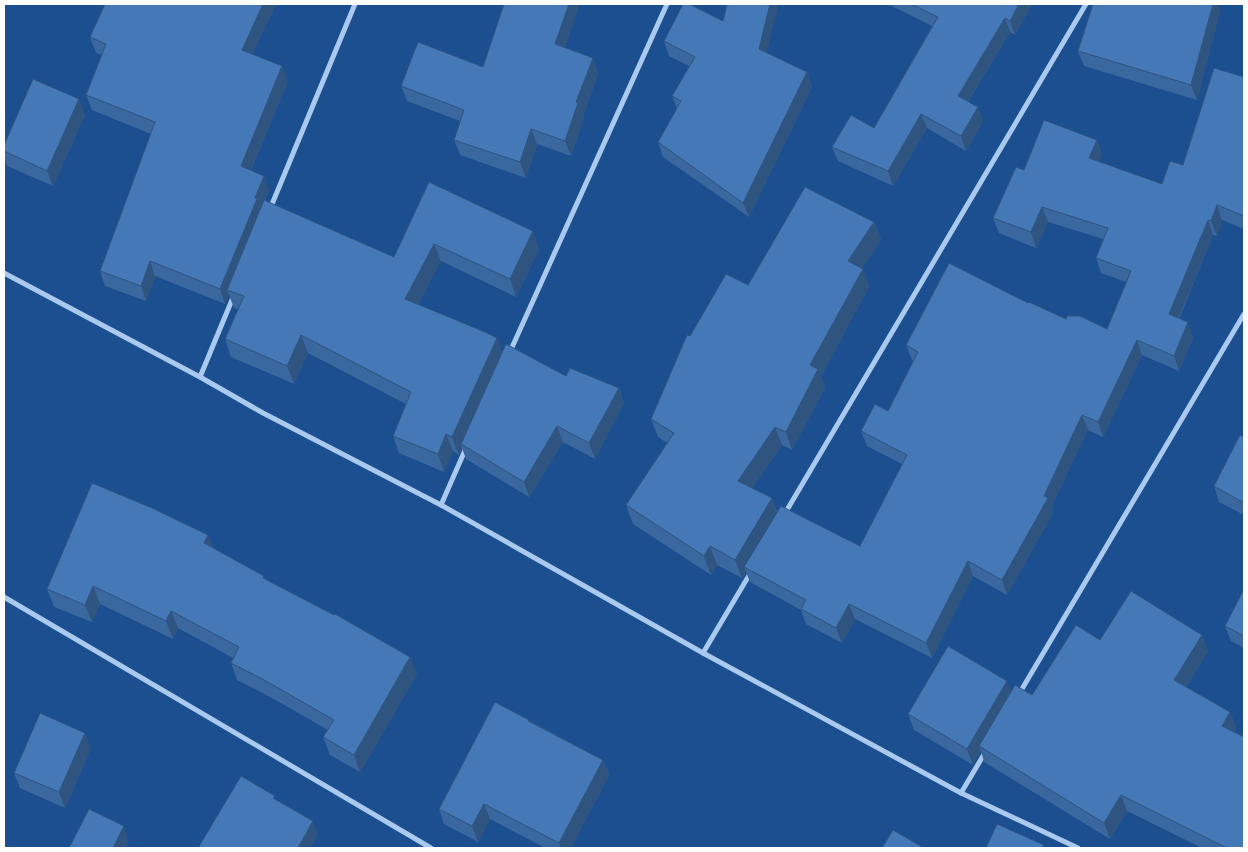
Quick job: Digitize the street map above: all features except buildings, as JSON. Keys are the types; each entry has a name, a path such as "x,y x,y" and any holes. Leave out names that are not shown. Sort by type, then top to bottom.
{"street":[{"path":"268,213 355,4"},
{"path":"506,359 667,4"},
{"path":"783,516 1086,4"},
{"path":"4,273 200,377 263,414 441,504 703,653 961,793 1078,848"},
{"path":"200,377 238,286"},
{"path":"1016,699 1244,314"},
{"path":"441,504 470,441"},
{"path":"703,653 753,568"},
{"path":"4,597 431,848"},
{"path":"961,793 991,742"}]}
